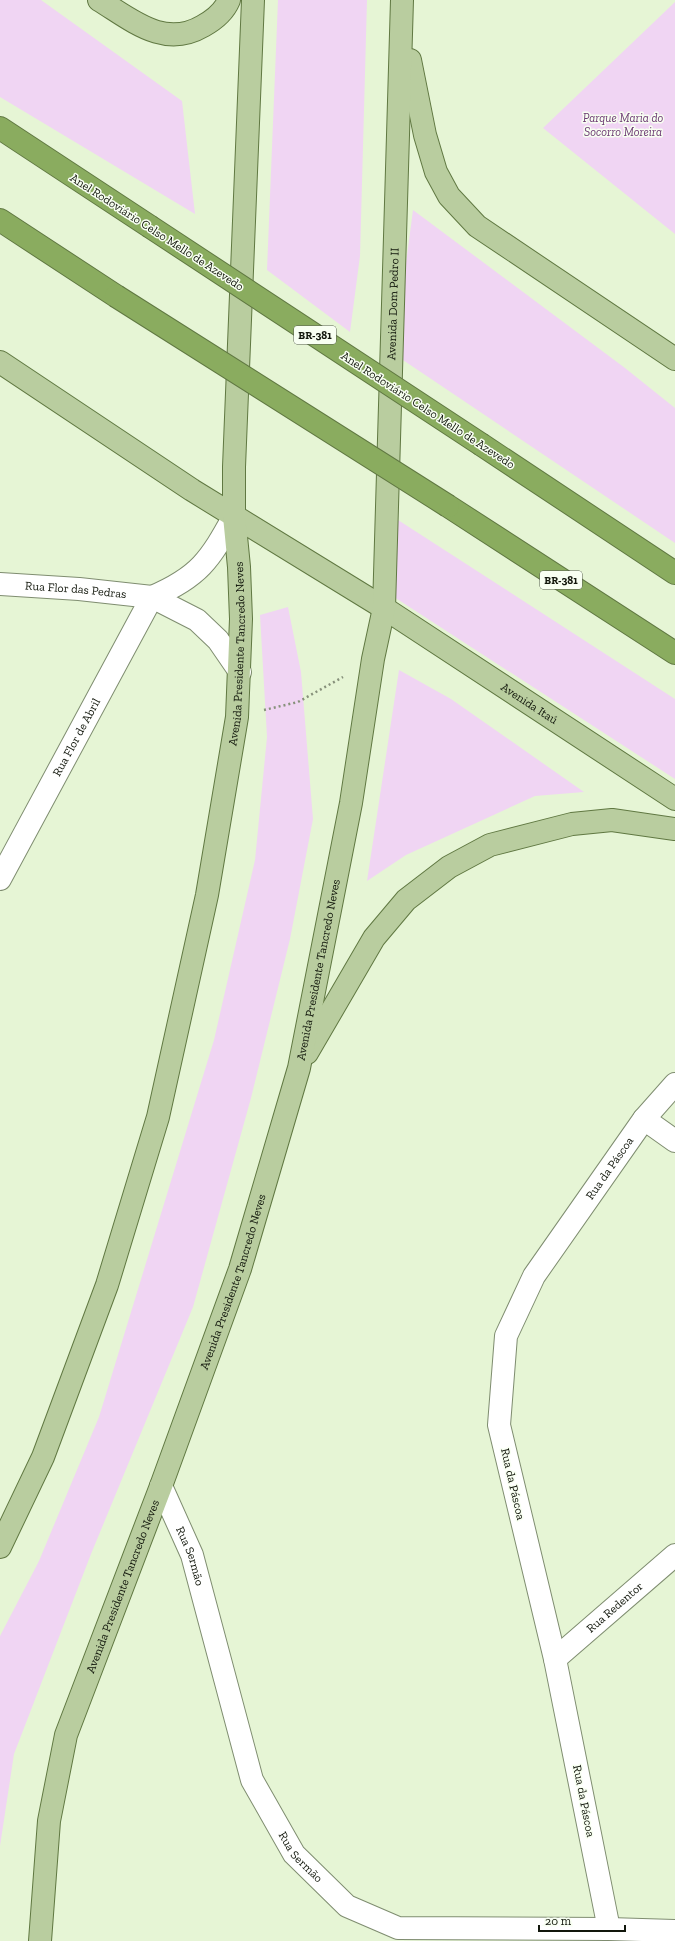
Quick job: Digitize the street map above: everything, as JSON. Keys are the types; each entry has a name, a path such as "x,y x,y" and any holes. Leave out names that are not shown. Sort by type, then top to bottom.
{"highway":[{"name":"Anel Rodoviário Celso Mello de Azevedo","path":"0,128 482,445 675,574"},
{"name":"BR-381","path":"0,220 116,296 448,506 675,653"}],"main road":[{"path":"99,0 157,34 180,35 199,28 216,19 229,0"},
{"path":"234,516 234,467 253,0"},
{"path":"402,1 414,86 425,135 436,172 449,196 477,226 675,359"},
{"name":"Avenida Dom Pedro II","path":"384,608 402,1"},
{"path":"0,362 234,516 384,608"},
{"name":"Avenida Presidente Tancredo Neves","path":"0,1547 43,1457 107,1285 158,1117 207,895 238,717 240,672 239,567 234,516"},
{"name":"Avenida Presidente Tancredo Neves","path":"40,1941 49,1821 66,1735 161,1486 240,1270 299,1068 351,803 373,659 384,608"},
{"name":"Avenida Itaú","path":"384,608 675,799"},
{"path":"299,1068 374,938 406,900 449,867 490,845 572,824 612,820 675,829"}],"street":[{"name":"Rua Flor das Pedras","path":"152,596 176,586 195,573 216,549 234,516"},
{"name":"Rua Flor das Pedras","path":"0,584 79,589 152,596 197,620 218,640 240,672"},
{"name":"Rua Flor de Abril","path":"0,879 152,596"},
{"name":"Rua da Páscoa","path":"609,1929 555,1659 499,1425 506,1336 534,1276 644,1118 675,1084"},
{"path":"644,1118 675,1140"},
{"name":"Rua Sermão","path":"161,1486 192,1555 252,1780 294,1854 347,1906 398,1928 609,1929 675,1931"},
{"name":"Rua Redentor","path":"555,1659 675,1555"}],"path":[{"path":"238,717 298,702 373,659"}],"green space":[{"path":"0,0 41,0 182,101 195,214 0,97"},
{"path":"278,0 367,0 360,256 350,332 267,270"},
{"name":"Parque Maria do Socorro Moreira","path":"675,2 675,234 543,128"},
{"path":"413,210 625,368 675,408 675,543 394,354"},
{"path":"381,509 675,699 675,779 394,597"},
{"path":"288,607 301,672 313,819 290,939 251,1098 193,1307 91,1554 14,1754 0,1846 0,1636 39,1561 99,1417 214,1040 255,860 267,737 260,615"},
{"path":"399,670 451,699 584,792 535,796 406,855 367,881"}]}
